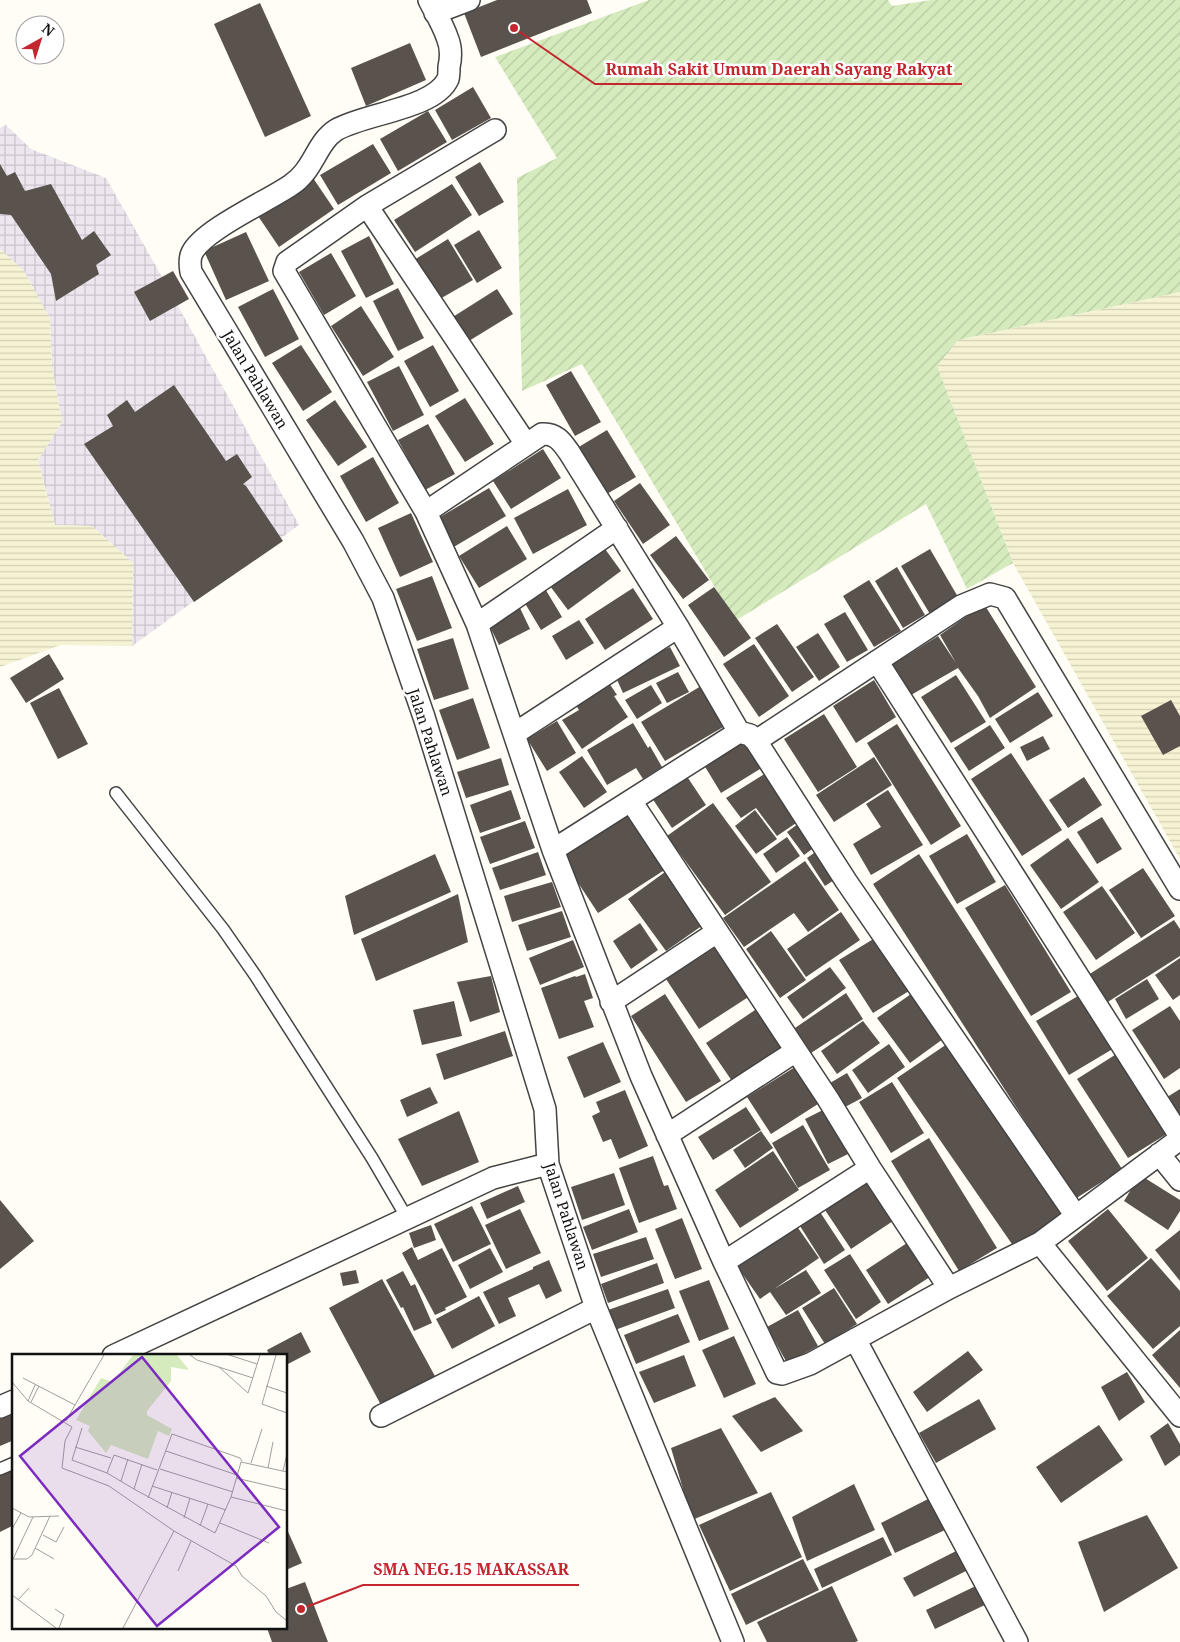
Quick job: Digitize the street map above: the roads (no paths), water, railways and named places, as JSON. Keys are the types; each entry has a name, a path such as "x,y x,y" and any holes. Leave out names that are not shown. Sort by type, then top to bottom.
{"street":[{"path":"432,7 469,0"},
{"name":"Jalan Pahlawan","path":"432,7 448,37 450,62 448,79 435,94 424,100 356,121 336,130 319,148 308,169 293,184 205,238 192,253 191,272 353,541 383,598 424,717 545,1109 548,1164 596,1308 733,1642"},
{"path":"495,130 367,206 287,262 284,271 426,512 477,624 553,850 641,1076 724,1262 777,1373 782,1374 810,1364 949,1288 1040,1242 1180,1137 877,662"},
{"path":"367,206 526,444"},
{"path":"426,512 542,434 552,434 561,440 747,737 1076,1216"},
{"path":"477,624 617,528"},
{"path":"553,850 631,801 877,662 961,606 990,594 1005,598 1180,889"},
{"path":"514,734 678,627"},
{"path":"631,801 949,1288"},
{"path":"611,1002 717,932"},
{"path":"667,1135 796,1051"},
{"path":"1159,1154 1180,1180"},
{"path":"117,1354 493,1178 548,1164"},
{"path":"724,1262 870,1168"},
{"path":"1040,1242 1180,1416"},
{"path":"381,1416 596,1308"},
{"path":"854,1339 1017,1642"},
{"path":"0,1407 12,1402"}],"lane":[{"path":"116,793 223,929 255,975 372,1158 406,1218"},
{"path":"0,1469 12,1464"}],"place":[{"name":"Rumah Sakit Umum Daerah Sayang Rakyat","path":"514,28"},
{"name":"SMA NEG.15 MAKASSAR","path":"301,1609"}]}
